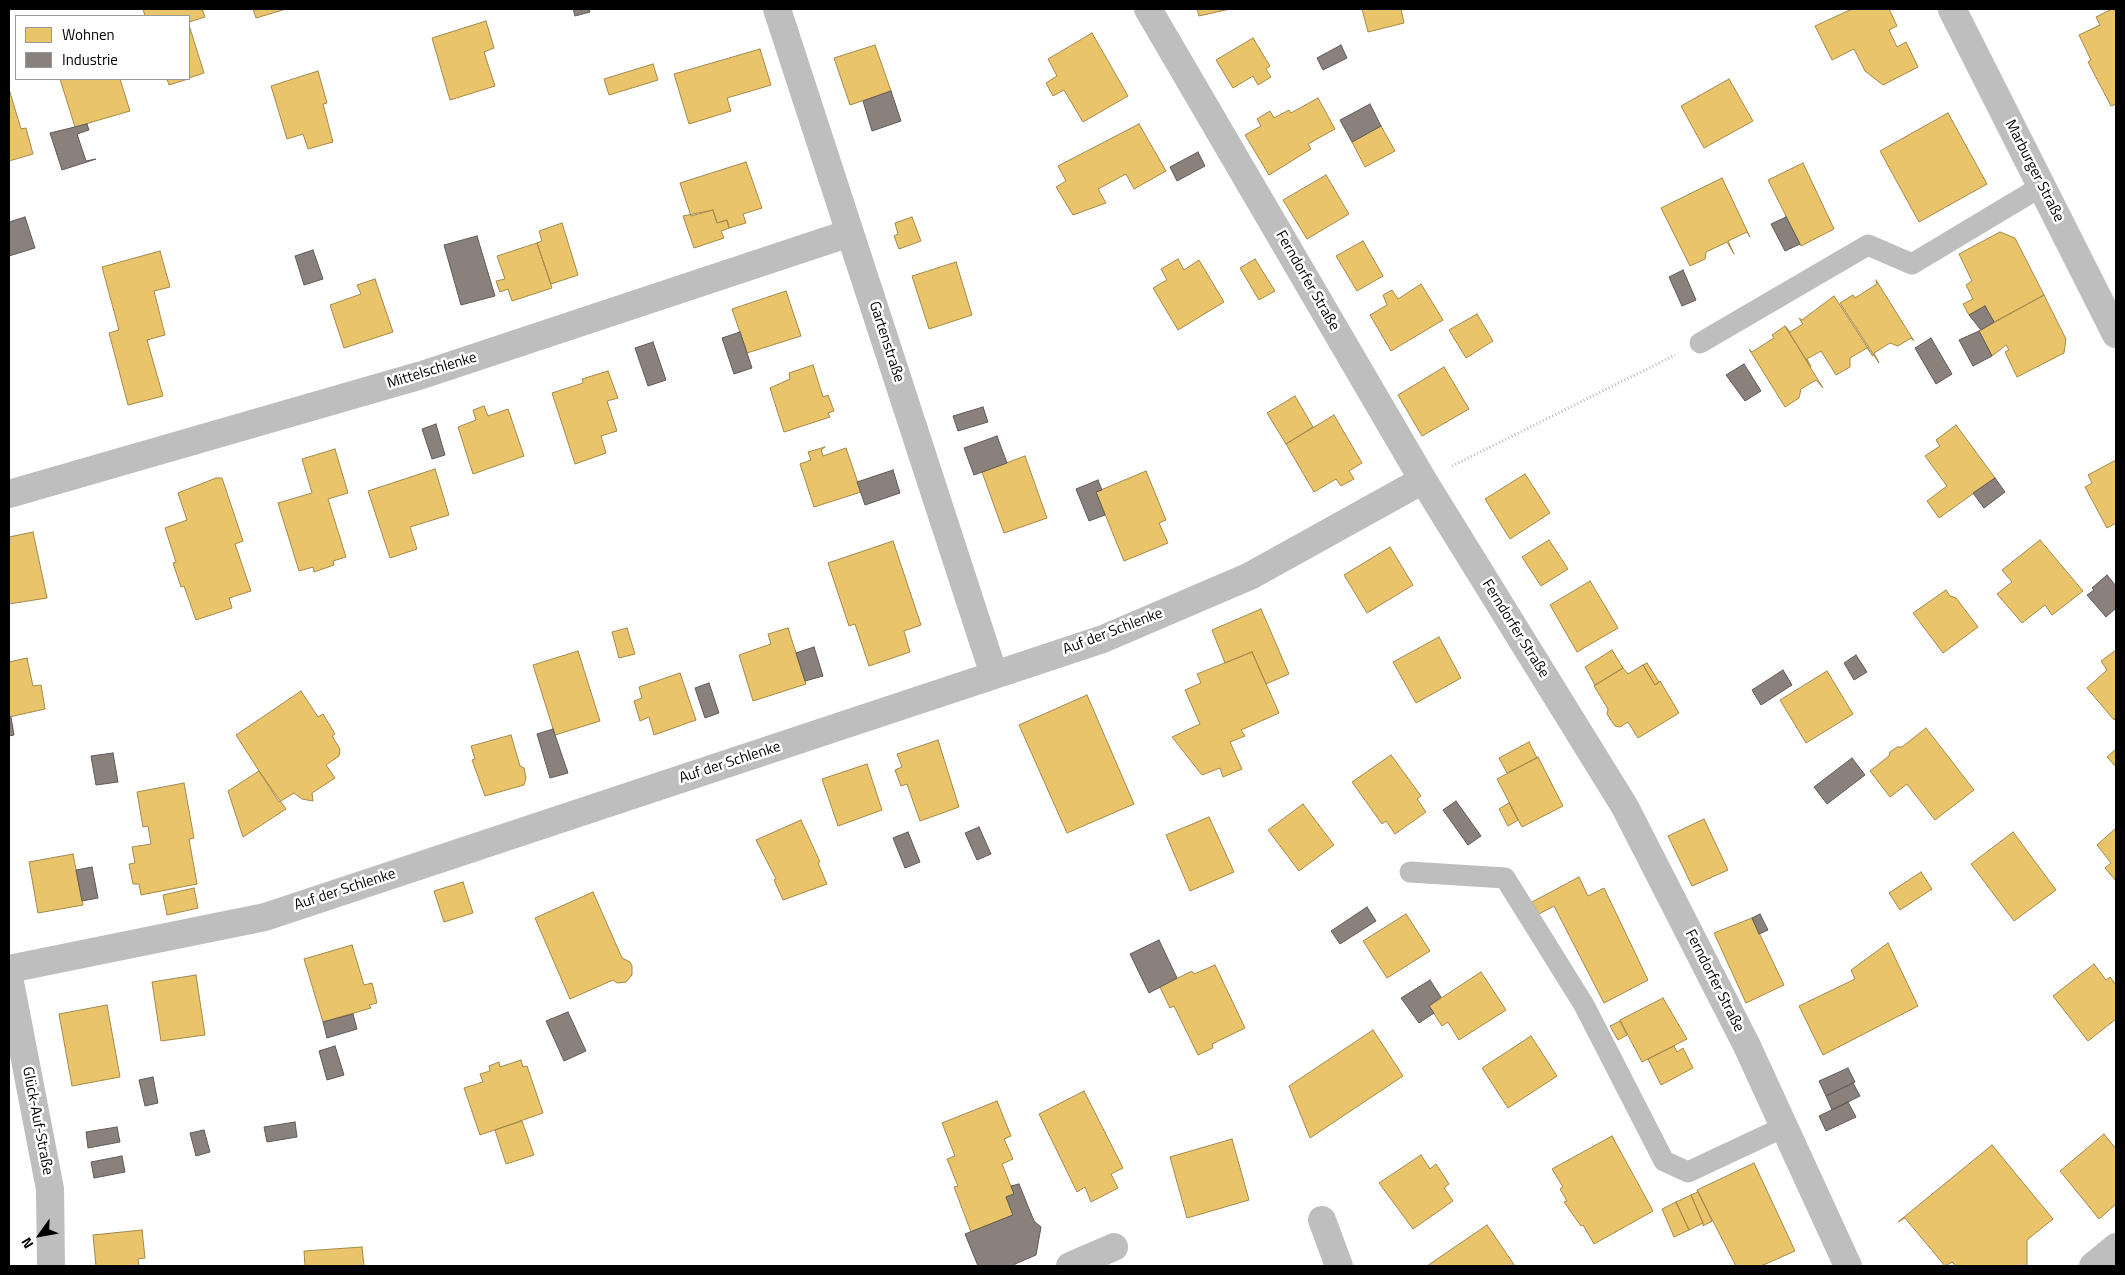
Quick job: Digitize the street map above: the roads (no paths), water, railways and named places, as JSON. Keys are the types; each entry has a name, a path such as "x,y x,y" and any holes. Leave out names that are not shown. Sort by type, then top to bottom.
{"street":[{"name":"Gartenstraße","path":"776,9 994,675"},
{"name":"Ferndorfer Straße","path":"1148,9 1423,480 1625,807 1747,1046 1848,1266"},
{"name":"Marburger Straße","path":"1952,9 2116,334"},
{"name":"Mittelschlenke","path":"9,494 422,375 850,233"},
{"name":"Auf der Schlenke","path":"9,969 264,917 1103,639 1250,576 1423,480"},
{"name":"Glück-Auf-Straße","path":"9,977 50,1189 50,1266"},
{"path":"1322,1220 1339,1266"},
{"path":"1070,1266 1114,1247"},
{"path":"2093,1266 2116,1247"}],"lane":[{"path":"1700,343 1868,245 1912,264 2042,186"},
{"path":"1410,872 1505,878 1584,1005 1664,1161 1688,1172 1784,1127"}]}
